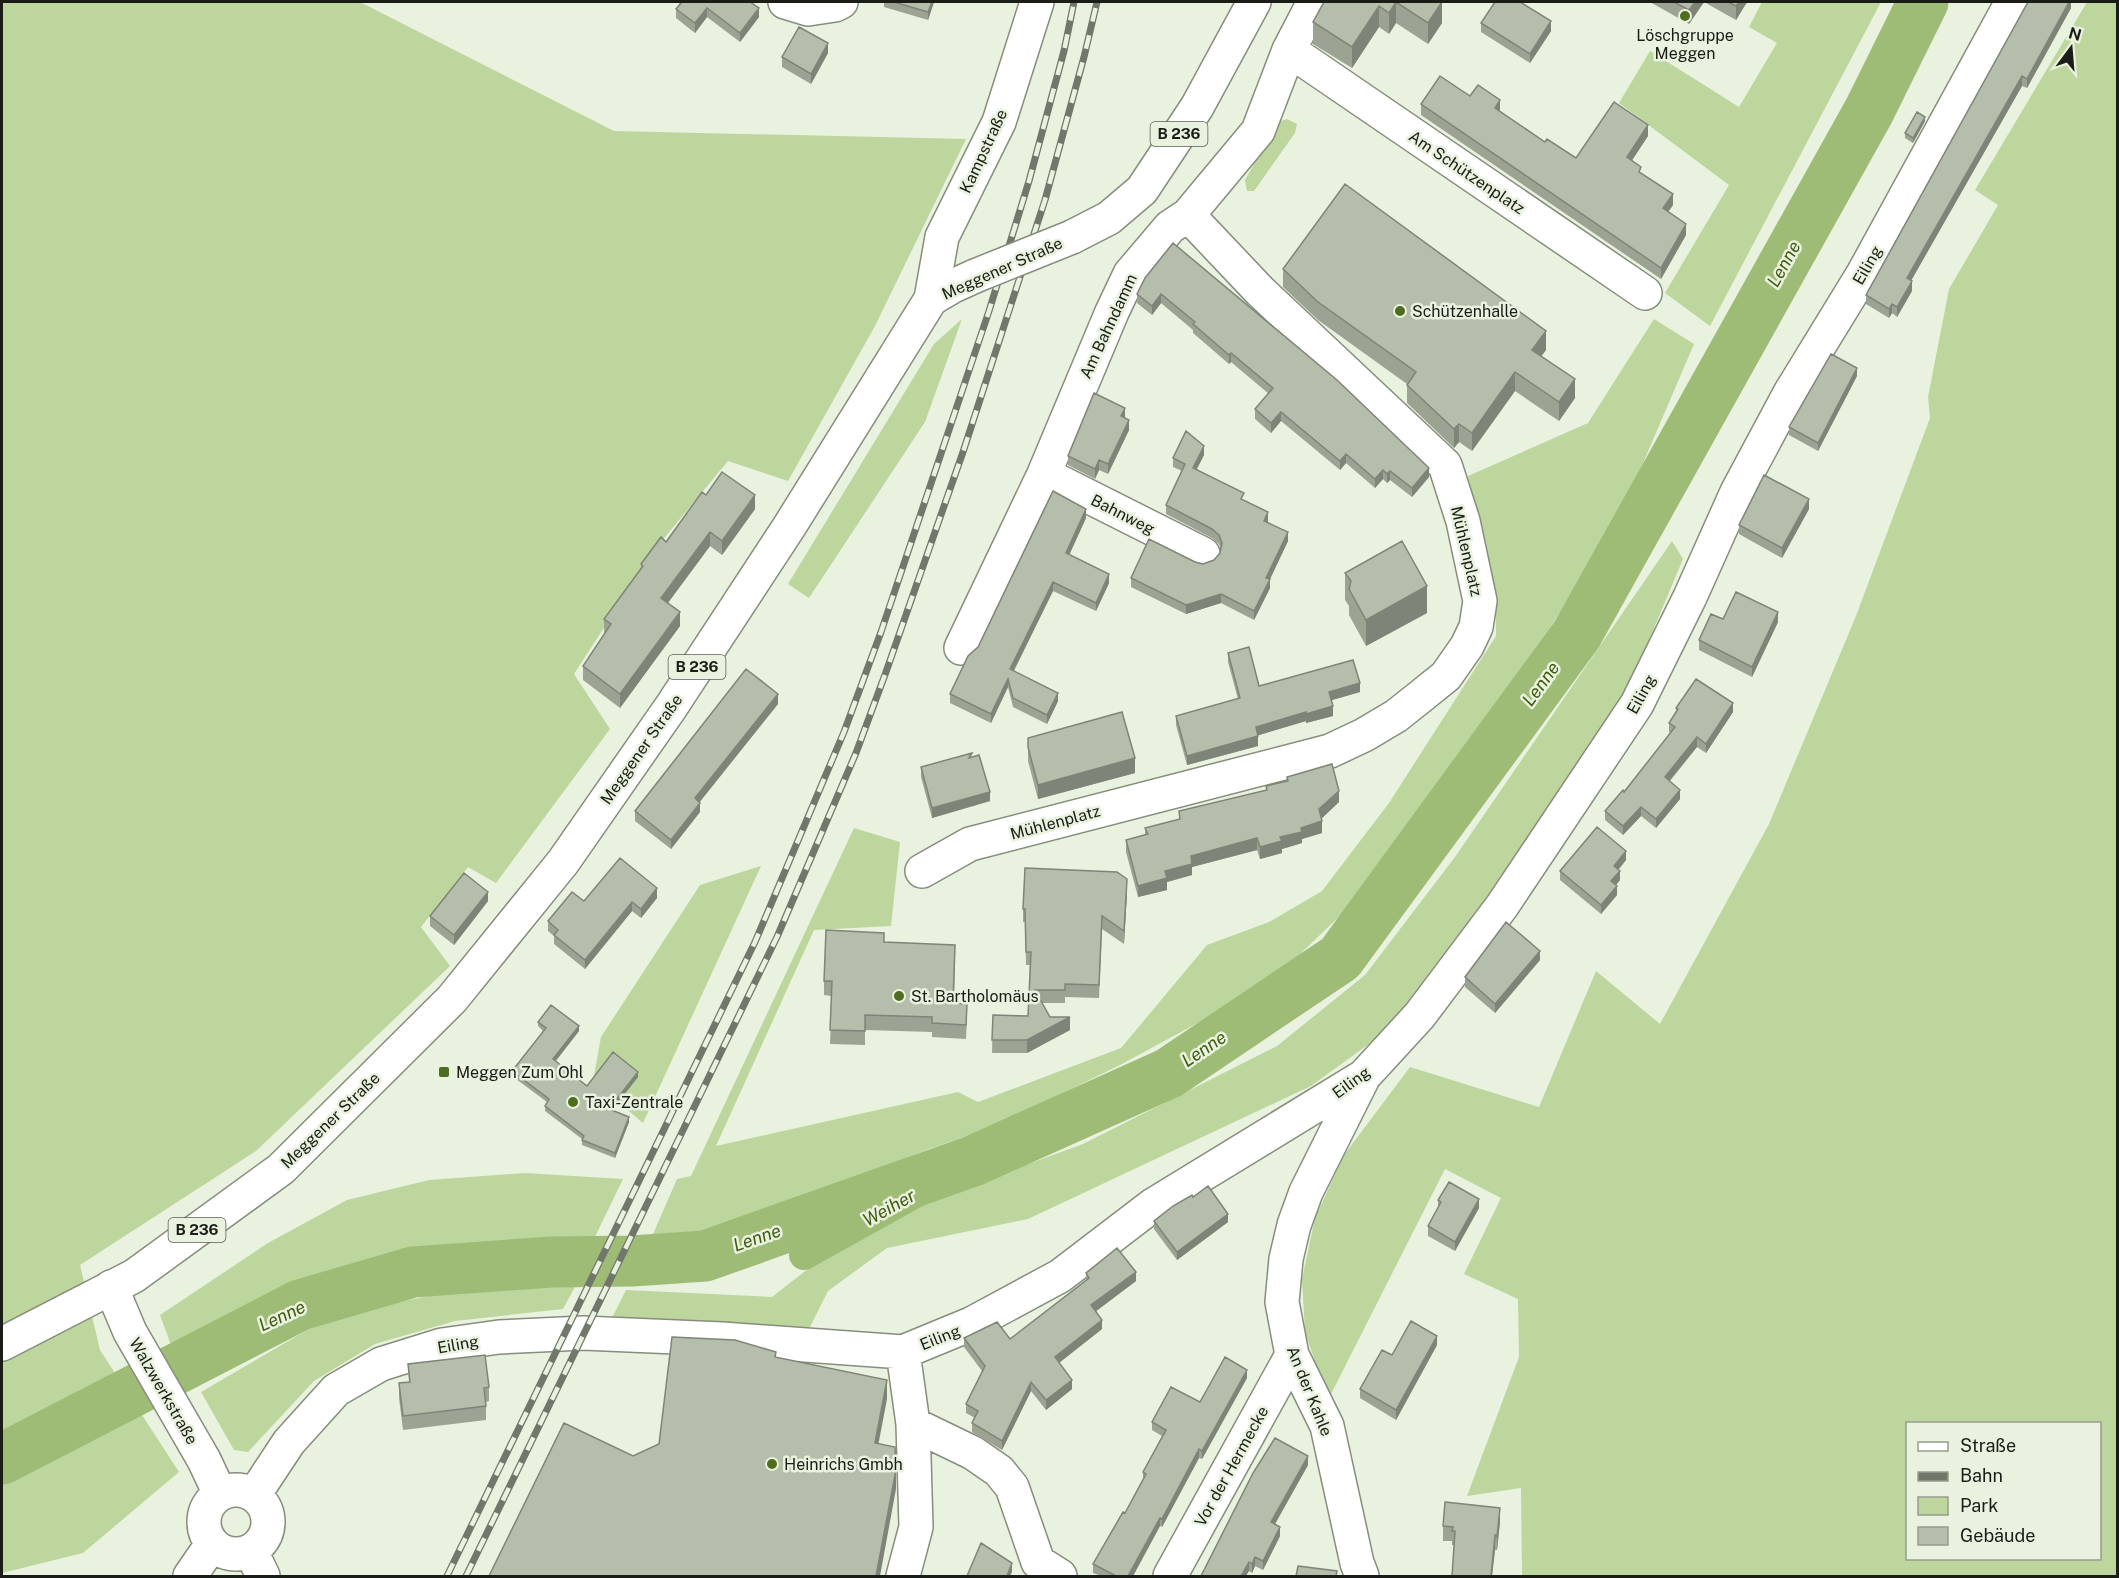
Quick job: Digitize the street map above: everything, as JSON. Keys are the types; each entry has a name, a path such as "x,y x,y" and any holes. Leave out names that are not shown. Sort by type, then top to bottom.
{"street":[{"path":"784,2 808,9 841,2"},
{"name":"Kampstraße","path":"931,299 942,237 999,122 1037,2"},
{"name":"Meggener Straße","path":"2,1344 134,1276 280,1169 436,1015 490,953 563,862 671,707 789,527 931,299 953,286 1072,237 1109,218 1142,190 1197,107 1254,2"},
{"name":"Am Bahndamm","path":"961,648 1044,474 1130,274 1170,227 1188,215 1258,131 1288,50 1314,2"},
{"name":"Eiling","path":"254,1495 289,1442 336,1390 381,1364 442,1345 499,1337 583,1333 722,1339 903,1352 971,1324 1060,1276 1153,1205 1364,1076 1420,1015 1502,906 1637,704 1690,597 1742,482 1790,393 1863,274 2012,2"},
{"name":"Am Schützenplatz","path":"1288,50 1644,293"},
{"name":"Mühlenplatz","path":"922,871 970,844 1330,751 1396,716 1446,676 1467,646 1476,627 1480,600 1463,521 1444,465 1260,291 1188,215"},
{"name":"Bahnweg","path":"1044,474 1203,554"},
{"name":"An der Kahle","path":"1362,1576 1354,1552 1327,1426 1292,1355 1282,1302 1286,1259 1294,1225 1306,1192 1364,1076"},
{"name":"Walzwerkstraße","path":"111,1287 130,1332 204,1460 220,1494"},
{"path":"903,1352 913,1424 916,1527 903,1576"},
{"name":"Vor der Hermecke","path":"1170,1576 1292,1355"},
{"path":"913,1424 973,1453 999,1471 1012,1487 1038,1562 1060,1576"},
{"path":"237,1490 254,1495 261,1502 268,1519 268,1529 257,1564 226,1553 212,1544 206,1536 204,1527 204,1517 212,1500 220,1494 237,1490"},
{"path":"190,1576 212,1544"}],"green space":[{"path":"2,2 360,2 614,131 966,139 875,326 788,481 728,461 656,548 574,674 610,729 496,883 468,867 421,927 450,966 256,1151 80,1265 100,1350 179,1472 83,1553 2,1573"},
{"path":"1762,2 1881,2 1710,326 1665,293 1729,185 1619,103 1650,51 1739,107 1777,43 1749,27"},
{"path":"2087,2 2117,2 2117,1576 1522,1576 1521,1488 1467,1496 1519,1357 1518,1299 1464,1274 1501,1198 1445,1169 1328,1400 1305,1332 1302,1279 1315,1218 1344,1155 1410,1067 1539,1107 1596,971 1660,1024 1769,824 1856,616 1930,418 1928,397 1949,289 1998,205 1975,190"},
{"path":"1287,119 1297,124 1295,133 1254,191 1247,191 1245,180 1278,122"},
{"path":"962,319 925,422 809,598 788,584 934,344"},
{"path":"1654,319 1694,344 1614,531 1551,626 1348,908 1268,985 1120,1065 991,1128 929,1149 717,1232 650,1241 677,1179 691,1176 854,828 900,842 891,926 814,930 716,1146 958,1092 978,1102 1121,1048 1207,945 1269,922 1322,891 1389,803 1496,636 1496,595 1468,476 1588,423"},
{"path":"1672,541 1683,559 1626,695 1458,940 1387,1031 1311,1086 1028,1219 887,1248 828,1291 809,1329 611,1320 626,1290 772,1297 841,1243 917,1205 1083,1144 1277,1046 1365,975 1455,857"},
{"path":"761,866 643,1123 593,1081 601,1037 700,885"},
{"path":"525,1173 623,1179 591,1245 435,1252 339,1273 268,1301 175,1356 160,1315 268,1243 347,1200 429,1180"},
{"path":"577,1283 563,1309 455,1321 375,1344 314,1381 248,1452 234,1450 201,1392 309,1329 369,1308 464,1289"}],"building":[{"path":"682,2 750,2 759,8 740,33 707,8 695,23 676,9"},
{"path":"894,2 932,2 928,12"},
{"path":"1324,2 1396,2 1389,13 1379,6 1352,47 1313,22"},
{"path":"1396,2 1442,2 1428,23"},
{"path":"1495,2 1520,2 1551,21 1530,54 1481,23"},
{"path":"1674,2 1695,2 1689,10"},
{"path":"2028,2 2069,2 2027,79 2022,76 1907,278 1912,281 1897,307 1892,304 1889,309 1866,295"},
{"path":"799,27 828,43 811,74 782,57"},
{"path":"1440,76 1470,96 1478,85 1500,100 1495,108 1545,142 1547,139 1576,158 1614,102 1648,125 1627,157 1641,167 1639,172 1673,194 1663,208 1686,224 1661,268 1421,104"},
{"path":"1917,112 1925,117 1913,138 1905,133"},
{"name":"Schützenhalle","path":"1345,184 1546,331 1532,350 1575,379 1559,402 1515,372 1472,433 1459,424 1454,429 1407,385 1416,372 1318,302 1283,269"},
{"path":"1173,243 1337,380 1429,468 1412,488 1390,471 1387,474 1383,470 1375,479 1346,454 1340,461 1281,412 1271,423 1255,409 1273,388 1231,353 1229,355 1193,324 1195,322 1161,294 1152,306 1137,294 1145,278"},
{"path":"1831,354 1857,368 1818,443 1789,427"},
{"path":"1094,393 1125,408 1121,416 1129,420 1108,464 1099,460 1095,469 1068,456"},
{"path":"1186,431 1204,446 1193,468 1244,493 1241,499 1268,512 1264,521 1288,532 1266,578 1270,579 1254,611 1221,594 1186,605 1131,578 1149,539 1203,564 1214,560 1220,553 1222,543 1219,535 1166,505 1185,464 1173,458"},
{"path":"722,472 755,495 722,541 710,532 661,598 680,612 620,694 583,666 611,624 604,619 661,537 666,542 702,492 706,495"},
{"path":"1764,475 1809,499 1782,548 1739,525"},
{"path":"1053,491 1086,509 1066,553 1109,574 1096,603 1053,582 1010,669 1058,693 1047,715 1013,698 1008,679 991,714 950,694 968,656 978,647"},
{"path":"1402,541 1427,586 1366,620 1349,589 1351,581 1345,573"},
{"path":"1736,592 1778,612 1752,667 1699,640 1711,614 1723,619"},
{"path":"1249,647 1259,686 1353,660 1360,683 1329,692 1333,706 1256,727 1258,736 1187,756 1176,716 1240,698 1228,653"},
{"path":"746,669 778,694 695,798 700,803 671,840 635,811"},
{"path":"1696,679 1733,703 1706,744 1697,737 1665,777 1680,790 1656,819 1641,807 1623,826 1605,811 1623,790 1624,792 1675,727 1669,723 1678,709 1676,708"},
{"path":"1122,712 1135,758 1038,785 1028,747 1028,738"},
{"path":"972,753 969,758 979,755 990,792 932,808 921,767"},
{"path":"1332,764 1339,791 1319,809 1322,821 1301,828 1302,832 1280,837 1282,841 1260,847 1257,838 1191,856 1192,864 1165,871 1167,878 1138,886 1126,840 1148,834 1145,828 1180,819 1179,811 1267,790 1266,786 1288,781 1287,777"},
{"path":"1597,827 1626,851 1614,866 1620,871 1611,881 1617,886 1601,905 1560,871"},
{"path":"620,858 657,888 641,909 632,902 585,960 554,935 558,930 548,921 572,892 584,901"},
{"path":"1025,868 1117,872 1127,879 1124,931 1102,916 1099,985 1065,984 1065,990 1035,990 1050,1017 1070,1017 1027,1040 992,1040 993,1015 1028,1016 1031,952 1026,952 1025,909 1023,909"},
{"path":"464,873 488,892 454,935 430,916"},
{"path":"1506,922 1540,951 1495,1004 1465,977"},
{"path":"826,930 884,933 884,942 955,945 953,1003 967,1004 966,1025 932,1023 932,1017 865,1015 865,1031 830,1030 832,981 824,981"},
{"path":"551,1005 579,1026 553,1059 587,1086 613,1052 638,1072 609,1109 629,1117 615,1153 582,1140 584,1136 545,1106 549,1099 512,1071 546,1028 538,1022"},
{"path":"1449,1182 1479,1199 1455,1242 1428,1226 1441,1202 1438,1200"},
{"path":"1208,1186 1228,1214 1177,1252 1154,1221 1173,1206 1192,1195 1193,1197"},
{"path":"1117,1248 1136,1272 1091,1305 1102,1320 1055,1357 1072,1380 1046,1400 1031,1382 1002,1441 972,1423 978,1411 966,1404 985,1366 964,1338 997,1322 1010,1339 1089,1278 1086,1273"},
{"path":"1411,1321 1437,1336 1396,1410 1360,1389 1382,1350 1392,1355"},
{"name":"Heinrichs Gmbh","path":"672,1337 735,1340 776,1352 775,1357 887,1380 875,1443 895,1447 896,1470 876,1576 489,1576 564,1423 633,1456 659,1444"},
{"path":"485,1355 489,1387 484,1388 486,1406 403,1416 399,1383 410,1382 408,1364"},
{"path":"1225,1357 1247,1370 1202,1451 1199,1449 1162,1519 1160,1518 1128,1576 1116,1576 1093,1564 1123,1512 1125,1513 1146,1474 1143,1472 1166,1430 1152,1422 1171,1387 1200,1402"},
{"path":"1275,1438 1308,1456 1271,1522 1280,1527 1263,1561 1255,1557 1252,1564 1249,1562 1241,1576 1201,1576 1253,1473"},
{"path":"1445,1502 1500,1508 1491,1576 1452,1576 1455,1531 1452,1531 1453,1527 1443,1526"},
{"path":"981,1543 1012,1563 1007,1576 967,1576"},
{"path":"1298,1566 1337,1571 1336,1576 1296,1576"}],"waterway":[{"name":"Lenne","path":"2,1459 300,1305 413,1272 551,1262 632,1261 705,1256 973,1161 1169,1073 1340,958 1577,634 1869,111 1923,2"},
{"name":"Weiher","path":"804,1255 973,1161"}],"railway":[{"path":"447,1576 755,942 844,732 881,632 989,311 1029,181 1064,51 1074,2"},
{"path":"466,1576 777,937 856,753 963,452 1045,200 1097,2"}],"place":[{"name":"Löschgruppe Meggen","path":"1685,16"},
{"name":"Schützenhalle","path":"1400,311"},
{"name":"St. Bartholomäus","path":"899,996"},
{"name":"Meggen Zum Ohl","path":"444,1072"},
{"name":"Taxi-Zentrale","path":"573,1102"},
{"name":"Heinrichs Gmbh","path":"772,1464"}]}
